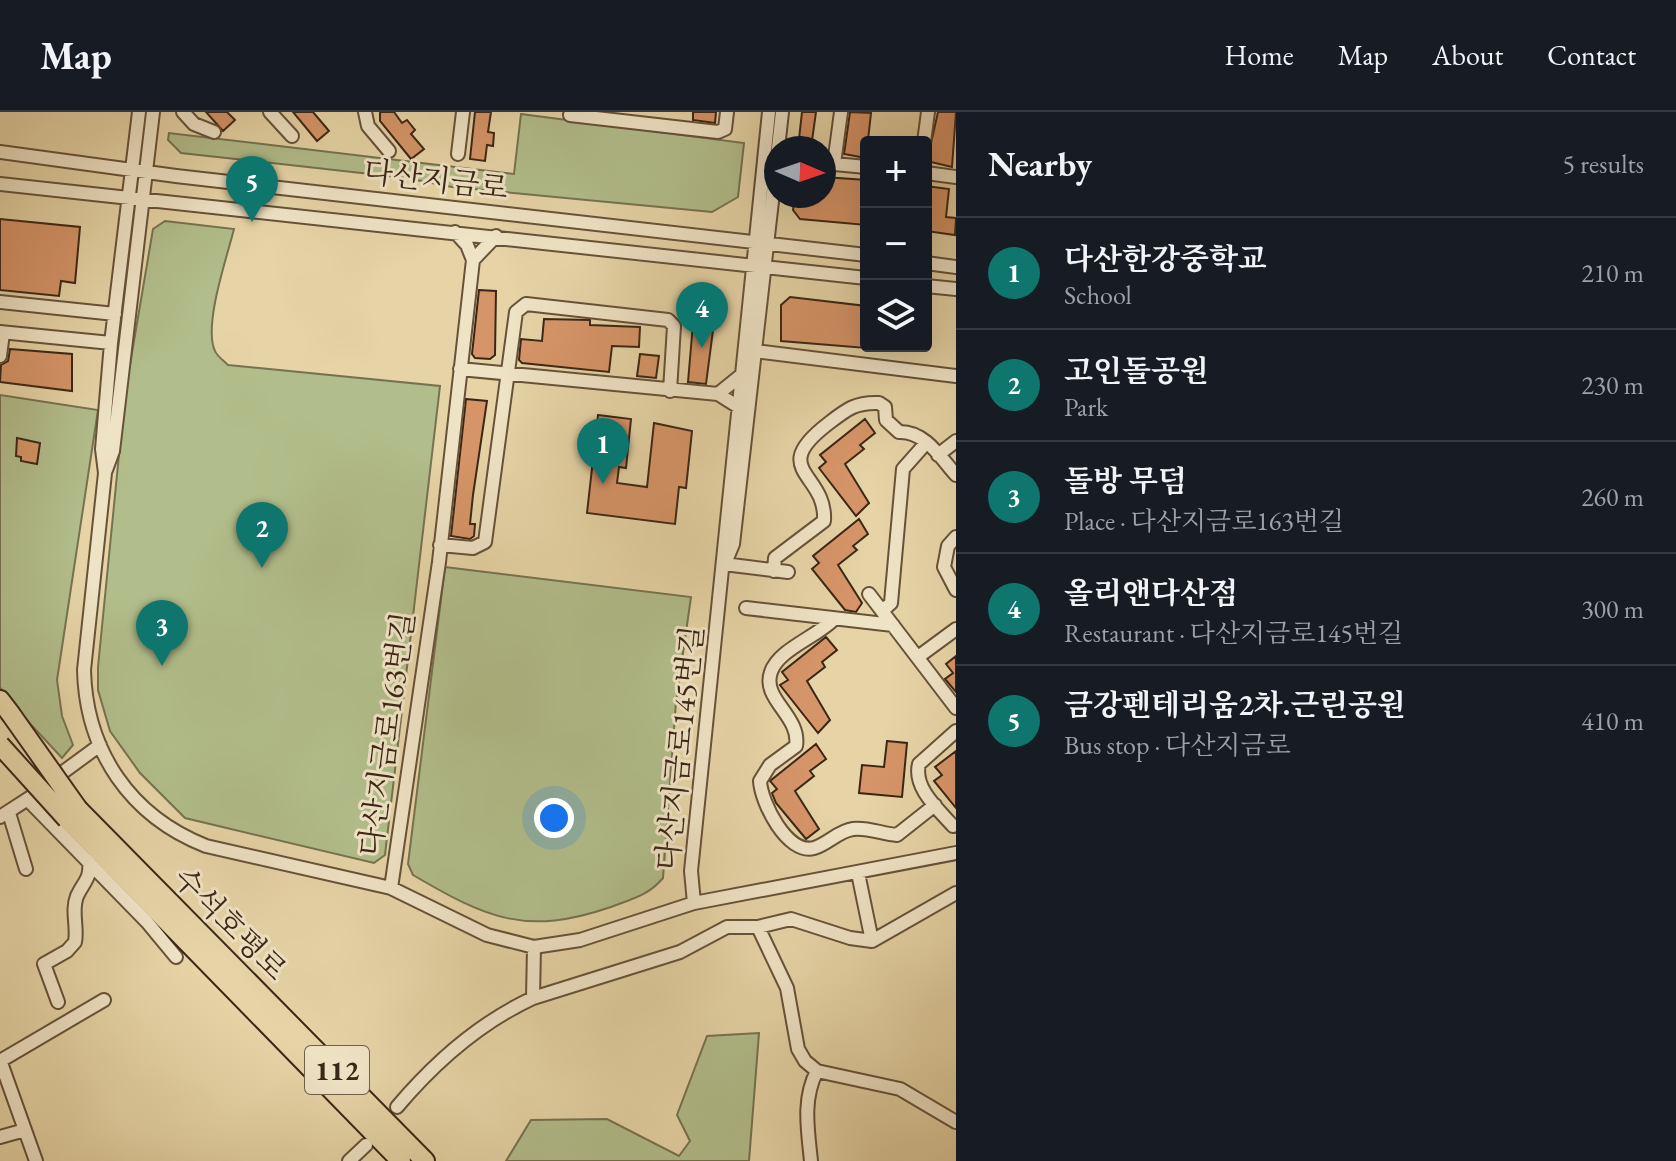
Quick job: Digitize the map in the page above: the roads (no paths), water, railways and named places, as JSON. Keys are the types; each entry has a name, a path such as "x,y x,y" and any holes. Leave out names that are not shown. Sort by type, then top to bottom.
{"highway":[{"name":"수석호평로","path":"3,712 72,814 401,1161"},
{"name":"수석호평로","path":"0,745 425,1161"}],"street":[{"name":"다산지금로163번길","path":"139,112 111,343 102,449 105,473 84,670 85,697 100,745 125,787 147,814 177,835 206,846 391,888 440,545 473,260"},
{"name":"다산지금로163번길","path":"105,473 113,451 153,112"},
{"path":"183,112 194,124 214,132"},
{"path":"270,112 292,136"},
{"path":"365,112 376,140 389,151"},
{"path":"458,154 463,112"},
{"path":"570,115 718,132 725,129 727,112"},
{"path":"762,242 769,112"},
{"path":"780,136 782,112"},
{"path":"835,136 841,112"},
{"path":"925,136 928,112"},
{"name":"다산지금로","path":"0,152 147,172 860,254"},
{"path":"836,165 860,167"},
{"path":"932,174 956,177"},
{"name":"다산지금로","path":"0,184 860,277"},
{"path":"762,242 769,208"},
{"path":"455,232 467,245 473,260 496,236"},
{"name":"다산지금로145번길","path":"391,888 487,935 534,947 580,940 694,903 691,871 724,564 723,542 739,377 762,242"},
{"path":"932,264 956,267"},
{"name":"다산지금로145번길","path":"724,564 733,544 755,351 759,266"},
{"path":"932,287 956,289"},
{"path":"0,302 115,314"},
{"path":"440,545 473,548 485,542 516,312 526,304 668,320 674,326 670,391"},
{"path":"0,356 2,333 111,343"},
{"path":"755,351 956,376"},
{"path":"460,369 718,394 737,406"},
{"path":"718,394 739,377"},
{"path":"774,571 775,558 824,521 825,503 801,470 802,448 810,437 853,404 879,403 885,407 886,420 899,432 913,432 956,475"},
{"path":"938,455 956,441"},
{"path":"882,611 891,603 903,469 926,443"},
{"path":"956,537 948,546 944,567 956,590"},
{"path":"724,564 788,572"},
{"path":"869,594 956,708"},
{"path":"746,608 893,625"},
{"path":"833,620 774,665 769,676 774,696 796,727 797,738 796,746 770,765 760,781 764,806 796,845 807,849 817,847 844,831 858,828 897,835 935,805"},
{"path":"918,657 956,629"},
{"path":"953,826 919,782 919,764 956,731"},
{"path":"26,869 4,815 100,745"},
{"path":"28,800 89,861 176,957"},
{"path":"694,903 956,853"},
{"path":"58,1002 44,964 73,945 77,898 89,879 89,861"},
{"path":"858,873 872,941"},
{"path":"397,1107 426,1073 459,1045 504,1012 533,998 680,952 727,927 758,927 791,919 850,938 872,941 956,893"},
{"path":"758,927 787,988 798,1049 817,1071 900,1089 956,1122"},
{"path":"533,998 534,947"},
{"path":"36,1161 0,1061 104,1000"},
{"path":"811,1161 807,1104 810,1084 817,1071"},
{"path":"0,1137 25,1130"},
{"path":"349,1161 366,1145"}],"place":[{"name":"금강펜테리움2차.근린공원","path":"252,222"},
{"name":"올리앤다산점","path":"702,348"},
{"name":"다산한강중학교","path":"603,484"},
{"name":"고인돌공원","path":"262,568"},
{"name":"돌방 무덤","path":"162,666"}]}
